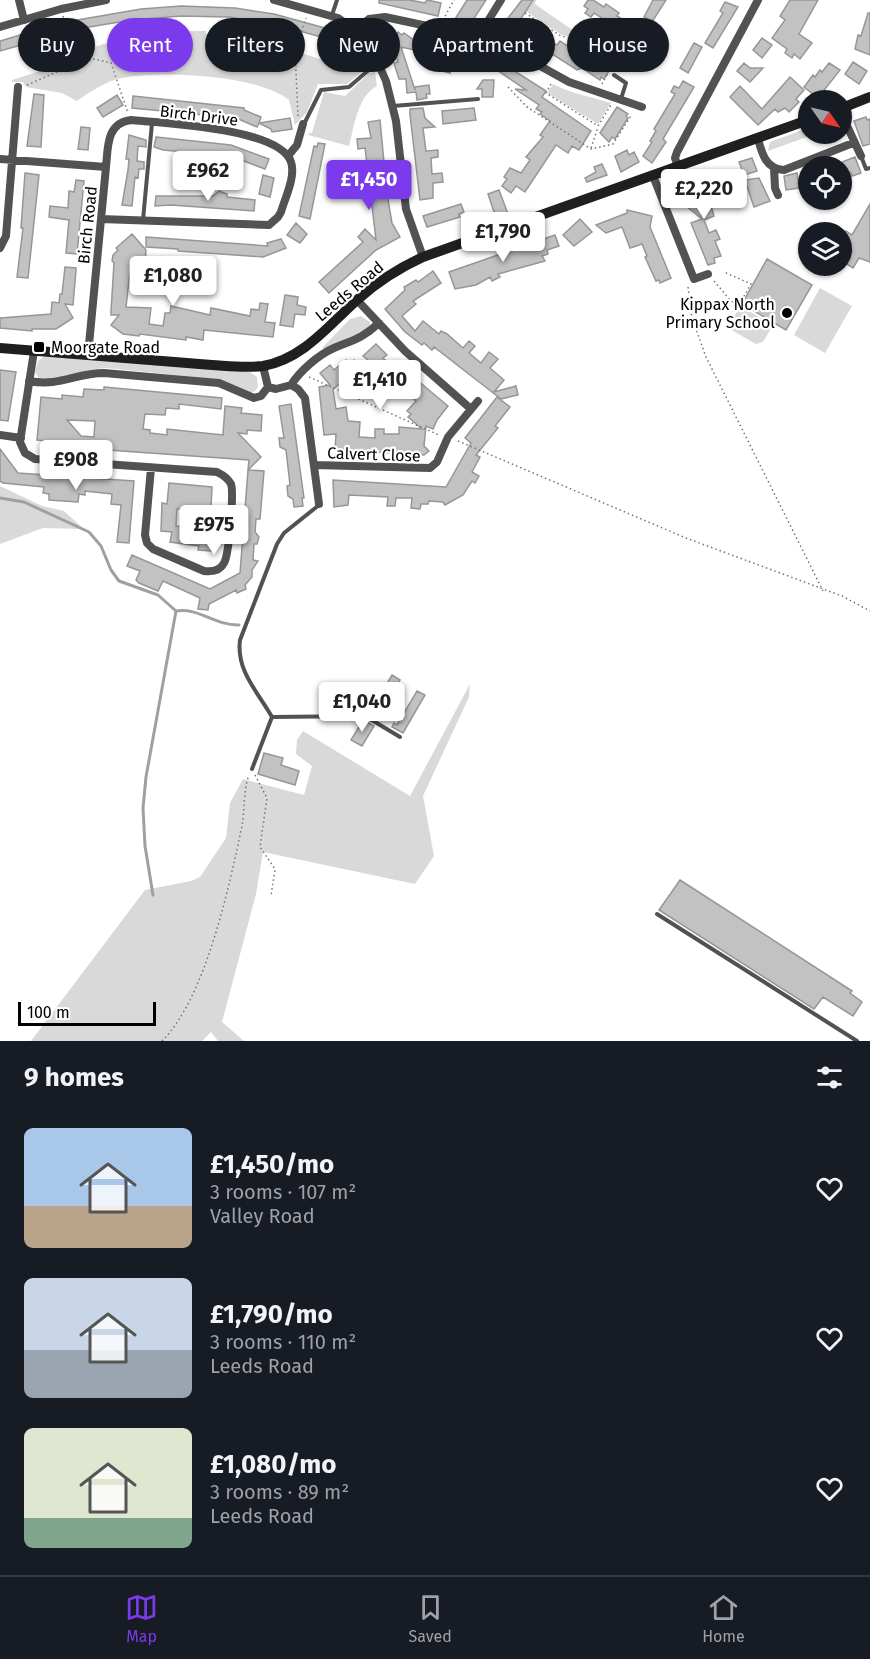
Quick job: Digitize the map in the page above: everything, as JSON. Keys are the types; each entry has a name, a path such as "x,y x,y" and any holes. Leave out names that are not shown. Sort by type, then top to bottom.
{"main road":[{"path":"852,104 870,97"},
{"name":"Leeds Road","path":"0,348 212,365 263,366 283,359 308,345 357,300 395,272 423,257 798,124"}],"street":[{"path":"19,0 24,18"},
{"path":"31,18 106,0"},
{"path":"274,0 295,2 336,18"},
{"path":"490,18 501,0"},
{"path":"678,166 675,158 677,152 756,1"},
{"path":"0,27 18,22"},
{"path":"381,72 392,106 399,142 406,209 423,257"},
{"path":"552,72 596,92 640,107"},
{"path":"0,248 6,236 18,87"},
{"path":"106,167 111,132 119,123 130,120"},
{"name":"Birch Drive","path":"130,120 230,130 275,147 288,156"},
{"path":"101,219 269,225 281,212 292,171 288,156 297,145 301,121"},
{"path":"758,139 766,161 774,168 784,170 853,143"},
{"path":"852,140 861,156"},
{"name":"Birch Road","path":"0,159 106,167 87,355"},
{"path":"774,168 775,188 778,195"},
{"path":"653,176 694,279 709,275"},
{"path":"357,300 405,351 471,409"},
{"path":"291,386 300,373 331,349 363,337 379,323"},
{"path":"34,351 21,438 25,453 35,459 217,472 227,478 232,489 227,557 221,567 210,572 204,571 153,549 147,543 145,535 151,468"},
{"path":"263,366 268,387"},
{"path":"29,381 51,384 104,372 219,383 254,399 261,396 268,387"},
{"path":"268,387 276,389 291,386 302,393 306,404 319,504"},
{"name":"Calvert Close","path":"314,465 426,470 434,466 448,437 478,400"},
{"path":"0,435 21,438"}],"lane":[{"path":"332,15 337,0"},
{"path":"301,121 313,110 321,90 349,87 366,72"},
{"path":"614,75 626,83 618,99"},
{"path":"392,106 478,99"},
{"path":"143,221 152,122"},
{"path":"861,156 866,169 870,168"},
{"path":"272,717 243,669 240,640 280,538 319,504"},
{"path":"272,717 365,716 400,737"},
{"path":"252,769 272,717"},
{"path":"657,914 857,1041"}],"path":[{"path":"443,18 454,0"},
{"path":"301,121 295,51 308,8"},
{"path":"61,9 63,18"},
{"path":"525,13 561,36 578,40 616,62 596,92"},
{"path":"95,59 111,63 130,120"},
{"path":"18,87 25,87 58,72"},
{"path":"557,75 546,93 598,126"},
{"path":"508,87 527,107 591,149 613,144 640,107"},
{"path":"591,149 598,126 618,99"},
{"path":"709,275 731,301 739,305 751,284 724,272"},
{"path":"694,279 688,286 692,318 706,357 824,591"},
{"path":"300,373 686,538 842,596 870,611"},
{"path":"162,1041 173,1030 191,1002 207,956 242,825 247,778 252,769"},
{"path":"252,769 267,798 260,842 262,852 275,869 271,896"}],"shaded area":[{"path":"528,0 536,0 535,4 567,26 567,36 555,30 555,18 536,18 525,11"},
{"path":"193,31 205,31 205,72 305,72 305,55 317,58 317,72 361,72 347,84 318,84 307,112 295,125 289,100 275,92 233,80 184,75 122,78 110,82 77,101 62,93 26,87 23,82 12,82 12,80 37,72 95,72 95,47 107,43 107,72 193,72"},
{"path":"375,72 377,86 365,96 361,104 349,146 308,135 312,133 324,92 345,96 369,73"},
{"path":"553,84 611,103 598,124 547,93"},
{"path":"798,132 798,140 768,151 770,142"},
{"path":"820,288 852,306 825,353 794,335"},
{"path":"740,306 773,325 763,342 756,344 728,328"},
{"path":"361,316 370,322 370,327 358,336 322,348 350,319"},
{"path":"45,356 250,372 257,377 258,387 250,393 216,379 106,368 39,379 35,372 38,361"},
{"path":"0,486 42,506 64,511 84,529 43,528 0,544"},
{"path":"470,684 469,697 423,796 434,856 415,884 263,852 256,894 222,1022 244,1041 218,1041 211,1032 202,1041 31,1041 145,890 191,881 200,877 226,838 230,803 243,779 304,795 312,766 296,754 297,740 303,731 410,796"}],"building":[{"path":"379,0 410,0 425,3 427,0 441,3 438,16 379,3"},
{"path":"467,0 486,0 474,18 456,18"},
{"path":"522,0 533,0 521,18 508,18"},
{"path":"588,0 593,0 604,7 606,4 619,13 617,16 620,18 601,18 594,13 591,17 585,13 588,9 584,6"},
{"path":"653,0 666,0 655,18 644,17"},
{"path":"790,0 818,0 799,34 812,43 800,59 794,54 792,58 785,53 787,49 772,38 785,20 780,16"},
{"path":"725,2 738,7 713,48 705,43 723,13 720,11"},
{"path":"181,6 235,8 289,18 181,16 107,18 107,24 95,26 95,18 89,18 141,9"},
{"path":"868,13 870,13 870,55 855,49 858,35 861,36"},
{"path":"305,23 317,26 317,36 305,33"},
{"path":"404,33 412,39 412,49 401,47 415,90 415,87 429,85 430,94 426,94 427,98 417,100 416,92 407,93 406,79 399,79 397,72 400,72 400,34"},
{"path":"18,36 18,46 0,51 0,41"},
{"path":"762,38 772,45 762,58 753,50"},
{"path":"560,41 567,46 567,64 555,56 555,44 557,45"},
{"path":"694,43 702,47 688,73 680,68"},
{"path":"853,62 867,71 859,84 845,74"},
{"path":"744,63 750,68 763,68 750,82 737,71"},
{"path":"829,63 840,70 824,90 808,90 804,87 813,75 815,77 820,70 822,72"},
{"path":"500,72 516,72 546,91 542,97 591,131 579,150 572,146 568,153 556,145 525,192 516,186 511,193 502,186 507,179 504,177 510,168 521,173 530,160 526,157 543,137 540,135 550,121 536,109 539,105 515,89 526,90"},
{"path":"588,72 608,72 604,79 601,77 600,80"},
{"path":"790,77 804,90 798,90 796,99 798,103 789,112 785,108 778,112 775,109 758,125 730,97 740,86 762,109"},
{"path":"483,80 494,80 493,97 482,97 482,89 477,89"},
{"path":"683,81 694,87 663,139 666,142 652,163 643,156 652,142 650,141 656,131 654,129 675,94 671,92 674,86 679,88"},
{"path":"34,94 44,95 41,147 27,146"},
{"path":"117,95 123,105 103,117 97,108"},
{"path":"133,96 244,108 261,117 257,127 236,118 132,108"},
{"path":"617,107 628,114 626,116 628,118 615,139 612,137 609,142 600,133"},
{"path":"423,108 425,118 435,127 423,128 426,151 438,150 438,157 431,158 432,174 442,173 443,182 433,183 433,198 420,200 410,109"},
{"path":"474,108 476,120 443,124 442,111"},
{"path":"866,117 867,120 870,119 870,144 863,146 854,121"},
{"path":"290,118 292,129 272,132 271,129 259,123"},
{"path":"380,120 387,194 392,223 400,237 376,250 329,293 319,282 363,242 358,237 365,229 376,240 370,189 374,188 373,173 359,174 358,165 367,164 365,148 358,149 357,139 371,138 368,122"},
{"path":"81,127 90,128 88,150 78,149"},
{"path":"129,135 146,140 146,147 138,146 137,161 144,162 144,169 139,169 138,178 135,177 132,206 122,205 128,170 129,159 126,159"},
{"path":"156,137 231,145 269,159 265,169 220,152 219,155 163,150 154,147"},
{"path":"318,143 325,144 310,219 299,216 314,146 317,147"},
{"path":"627,150 629,155 634,152 639,162 621,172 615,156"},
{"path":"855,157 861,173 852,176 852,158"},
{"path":"752,158 757,171 744,175 739,162"},
{"path":"602,164 607,175 587,182 585,178 596,172 594,167"},
{"path":"25,173 39,175 28,278 17,277 23,228 21,228"},
{"path":"797,173 798,188 786,190 784,176"},
{"path":"263,175 274,178 270,197 259,194"},
{"path":"759,178 770,201 754,207 745,180"},
{"path":"76,180 84,181 77,254 66,253 69,220 49,217 50,206 68,208 69,191 74,192"},
{"path":"715,181 720,192 706,199 714,216 704,220 709,233 716,230 720,239 715,241 721,256 714,258 715,263 708,265 691,223 702,219 682,203 693,190"},
{"path":"499,190 508,214 496,218 488,194"},
{"path":"219,191 227,194 227,197 255,200 254,211 171,205 155,206 156,196 213,196"},
{"path":"461,204 464,212 459,214 460,217 427,227 423,216"},
{"path":"870,204 870,262 859,258 853,268 852,235"},
{"path":"627,210 652,216 650,227 671,278 660,283 659,280 656,281 642,244 630,248 622,227 606,233 596,225 627,213"},
{"path":"580,219 592,232 574,246 563,235"},
{"path":"296,223 307,234 300,243 287,235"},
{"path":"132,234 146,250 145,266 142,266 141,273 130,272 126,307 151,308 149,324 163,326 165,313 170,313 171,306 210,315 211,308 250,316 251,309 259,310 260,303 268,304 265,322 275,323 273,337 204,330 203,340 123,334 111,325 119,315 111,315 114,263 112,261 113,255 118,250 116,248"},
{"path":"555,235 559,246 547,250 548,254 542,256 545,261 498,274 500,277 492,281 490,277 476,285 455,289 449,272"},
{"path":"146,237 268,246 267,243 281,239 286,248 263,257 178,251 178,249 146,247"},
{"path":"767,259 812,285 786,330 742,304"},
{"path":"65,267 76,268 73,305 65,304 73,318 56,329 32,329 32,331 0,328 0,318 51,314 52,302 59,303 60,294 62,294"},
{"path":"433,271 441,283 413,301 416,304 402,316 415,331 423,321 439,334 441,331 447,334 463,348 469,341 475,346 469,353 481,363 489,352 498,359 490,368 504,380 494,392 516,386 518,395 501,399 434,347 432,350 424,343 422,345 405,332 385,309 405,290 404,287 416,280 418,282"},
{"path":"285,295 298,297 297,305 306,307 305,315 295,314 293,327 280,325"},
{"path":"376,344 387,355 383,358 395,369 399,365 448,406 433,429 426,426 424,446 429,451 424,455 335,450 336,434 324,435 319,387 330,385 320,373 330,365 334,370 346,360 349,364 354,360 361,368 333,389 336,409 346,407 348,421 360,422 359,437 375,438 375,429 384,429 384,434 399,434 399,427 422,429 408,417 411,414 407,411 416,401 403,391 397,398 389,392 396,383 380,367 378,368 363,356"},
{"path":"0,370 16,372 8,421 0,420"},
{"path":"104,387 222,398 221,409 179,404 179,409 166,408 165,415 145,414 143,429 150,430 150,433 167,435 167,429 223,435 225,406 242,408 241,413 262,415 261,431 247,430 247,434 238,433 261,457 248,470 249,460 65,447 55,446 55,442 37,440 41,397 62,399 62,395 83,397 84,389 104,390","holes":["67,420 95,421 94,437 81,436"]},
{"path":"497,397 510,407 495,426 498,428 476,455 480,457 472,472 479,476 475,483 472,481 463,495 445,505 443,502 429,501 428,504 421,504 420,509 411,508 412,498 396,498 395,506 387,506 388,497 349,495 348,505 334,507 333,480 446,487 471,443 465,438"},
{"path":"291,404 304,498 302,498 303,506 294,507 293,499 288,496 287,486 290,485 286,450 280,447 279,438 284,438 279,406"},
{"path":"0,449 18,473 134,481 129,543 117,542 121,505 111,504 112,494 85,491 85,495 79,494 78,502 49,500 49,494 43,493 44,487 3,483 0,481"},
{"path":"248,470 264,471 260,519 256,519 255,532 259,537 257,544 254,544 253,560 258,561 252,570 252,577 245,585 246,589 237,593 236,590 209,604 208,610 198,609 200,598 163,581 158,591 139,583 136,580 140,571 127,566 132,555 210,589 240,573"},
{"path":"169,483 212,487 211,508 216,508 212,551 198,550 199,546 170,542 172,532 161,531 162,503 167,504","holes":["185,506 204,507 203,522 198,522 198,527 176,526 177,509 185,509"]},
{"path":"392,675 400,680 378,719 369,714"},
{"path":"417,691 425,695 403,733 392,727 394,723 397,725"},
{"path":"363,720 374,726 362,746 351,740"},
{"path":"264,753 283,758 281,765 299,771 295,785 258,774"},
{"path":"680,880 852,991 850,993 862,1002 853,1016 823,997 814,1009 659,910"}],"waterway":[{"path":"0,498 24,502 89,532 101,546 111,570 119,581 158,595 176,611"},
{"path":"176,611 184,610 223,623 239,625"},
{"path":"153,895 145,846 143,808 146,777 176,611"}],"place":[{"name":"Kippax North Primary School","path":"787,313"},
{"name":"Moorgate Road","path":"39,347"}]}
